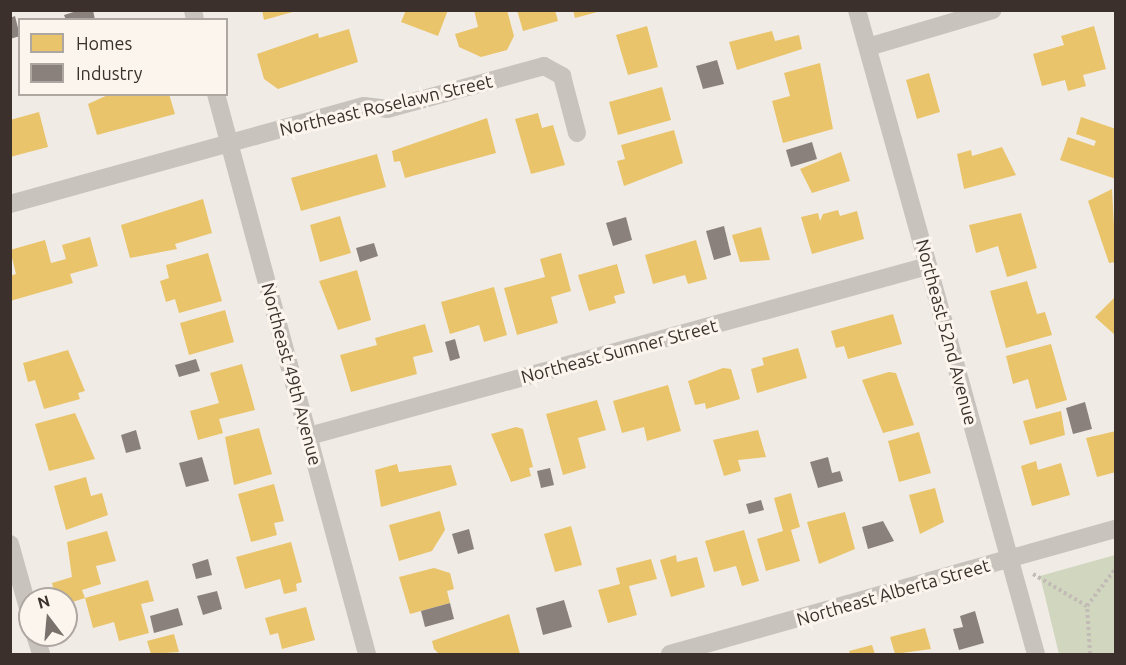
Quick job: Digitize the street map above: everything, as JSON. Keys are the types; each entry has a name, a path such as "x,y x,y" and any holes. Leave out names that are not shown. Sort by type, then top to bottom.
{"street":[{"name":"Northeast 52nd Avenue","path":"857,10 1036,654"},
{"path":"868,47 993,10"},
{"name":"Northeast Roselawn Street","path":"10,204 364,106 387,109 552,66 562,76 577,133"},
{"name":"Northeast 49th Avenue","path":"217,96 367,654"},
{"name":"Northeast Sumner Street","path":"309,436 928,266"},
{"name":"Northeast Alberta Street","path":"670,654 1116,530"},
{"path":"10,544 22,587"}],"path":[{"path":"1009,560 1087,606"},
{"path":"1090,654 1087,606 1116,568"}],"green space":[{"path":"1115,555 1115,654 1059,654 1040,576"}],"building: Homes":[{"path":"262,10 296,10 296,11 264,20"},
{"path":"406,10 448,10 438,36 401,22"},
{"path":"474,10 507,10 514,36 507,50 481,57 459,47 455,34 478,27"},
{"path":"517,10 555,10 558,21 523,31"},
{"path":"573,10 601,10 601,11 575,18"},
{"path":"647,26 658,67 628,75 616,35"},
{"path":"1094,26 1106,69 1083,75 1086,86 1068,91 1065,80 1042,86 1033,54 1064,45 1061,36"},
{"path":"349,29 358,62 278,89 264,79 257,54 318,33 319,38"},
{"path":"772,31 775,41 799,35 802,49 737,70 729,42"},
{"path":"820,63 833,129 783,143 772,101 790,96 784,73"},
{"path":"929,73 940,112 917,119 906,80"},
{"path":"662,87 671,120 618,135 609,102"},
{"path":"106,96 170,96 175,114 97,135 88,104"},
{"path":"39,112 48,147 10,157 10,120"},
{"path":"538,113 542,128 553,125 565,165 531,174 515,119"},
{"path":"1081,117 1116,129 1116,179 1060,160 1068,137 1094,146 1096,141 1076,134"},
{"path":"487,118 496,153 405,178 400,161 394,162 392,151"},
{"path":"674,130 683,163 624,186 617,161 625,159 621,145"},
{"path":"1002,147 1016,175 964,189 957,154 971,150 972,156"},
{"path":"841,152 850,181 812,193 800,169"},
{"path":"377,154 386,187 301,211 291,178"},
{"path":"1112,189 1116,262 1109,263 1088,201"},
{"path":"203,199 212,233 175,244 177,249 130,258 121,225"},
{"path":"838,210 840,216 857,211 864,239 812,254 801,217 818,213 820,221 823,214"},
{"path":"1021,213 1037,268 1007,277 998,246 976,253 969,225"},
{"path":"340,216 351,253 320,262 310,225"},
{"path":"761,227 770,260 740,262 732,235"},
{"path":"90,237 98,266 70,274 73,283 10,301 10,276 16,274 10,250 45,240 51,263 66,259 62,245"},
{"path":"696,240 707,279 688,284 685,275 653,284 645,255"},
{"path":"208,253 222,301 179,313 175,299 166,302 160,281 169,278 166,265"},
{"path":"561,253 571,291 551,297 558,323 517,335 504,288 545,277 540,259"},
{"path":"617,264 625,293 614,296 616,303 589,311 578,275"},
{"path":"357,270 371,320 338,330 319,281"},
{"path":"1027,281 1037,314 1045,312 1052,335 1006,348 990,291"},
{"path":"494,287 507,335 484,342 479,325 450,334 441,302"},
{"path":"1116,296 1116,336 1095,317"},
{"path":"225,310 234,342 189,355 180,323"},
{"path":"893,314 902,344 848,359 844,346 836,348 831,331"},
{"path":"425,324 433,352 413,357 417,374 351,392 340,355 377,345 375,338"},
{"path":"1051,344 1067,400 1036,409 1028,379 1013,384 1006,356"},
{"path":"798,348 807,378 757,393 751,369 764,365 762,358"},
{"path":"68,350 85,391 78,393 80,399 44,409 35,380 28,382 23,363"},
{"path":"242,364 255,410 219,419 223,433 198,440 190,411 219,403 210,373"},
{"path":"723,368 731,369 740,399 706,409 705,403 695,405 688,381"},
{"path":"889,372 896,373 914,425 883,433 862,380"},
{"path":"668,385 681,431 647,441 644,427 622,433 613,401"},
{"path":"597,400 606,430 578,438 586,468 563,475 546,414"},
{"path":"1061,411 1065,435 1030,445 1023,421"},
{"path":"75,413 95,459 49,471 35,424"},
{"path":"516,427 523,429 533,467 529,468 531,476 511,482 491,434"},
{"path":"259,428 272,474 234,485 225,437"},
{"path":"758,430 766,457 738,460 741,471 724,476 713,440"},
{"path":"1116,431 1116,472 1097,477 1086,438"},
{"path":"919,432 931,473 899,482 888,441"},
{"path":"1036,461 1038,470 1061,463 1070,495 1032,506 1021,466"},
{"path":"397,464 399,472 451,465 457,485 381,507 375,470"},
{"path":"86,477 91,496 102,493 108,515 66,530 54,486"},
{"path":"274,484 284,521 274,523 277,535 251,542 238,494"},
{"path":"935,488 944,522 920,534 909,495"},
{"path":"791,493 800,527 791,530 800,561 766,571 757,539 783,531 774,498"},
{"path":"440,511 445,530 432,551 399,561 389,525"},
{"path":"845,512 855,549 819,564 807,522"},
{"path":"571,526 582,565 555,572 544,534"},
{"path":"744,530 759,581 742,586 736,566 714,572 705,541"},
{"path":"107,531 116,561 96,566 101,584 82,590 85,598 78,600 78,587 53,587 52,583 72,577 67,542"},
{"path":"291,542 302,582 296,584 297,591 284,594 280,579 245,589 236,557"},
{"path":"676,555 677,562 697,557 705,587 671,597 660,560"},
{"path":"651,559 657,579 629,586 637,615 608,623 598,590 620,584 616,568"},
{"path":"434,568 450,573 454,589 447,591 450,603 410,614 399,577"},
{"path":"148,580 154,601 141,604 149,633 119,641 114,622 93,628 85,598"},
{"path":"306,607 315,640 282,649 278,633 270,635 265,618"},
{"path":"509,614 520,654 439,654 434,649 432,641"},
{"path":"925,628 931,649 895,654 890,637"},
{"path":"174,634 179,652 151,654 147,641"},
{"path":"872,645 875,654 850,654 849,651"}],"building: Industry":[{"path":"80,10 93,10 95,18 65,18 64,15"},
{"path":"15,16 18,37 10,39 10,18"},
{"path":"717,60 724,84 703,89 696,66"},
{"path":"812,142 817,159 791,167 786,150"},
{"path":"626,217 632,240 613,246 606,223"},
{"path":"724,226 731,255 714,260 706,231"},
{"path":"374,243 378,256 360,262 356,248"},
{"path":"455,339 460,358 450,361 445,342"},
{"path":"196,359 200,371 179,377 175,365"},
{"path":"1085,402 1092,429 1073,434 1066,408"},
{"path":"136,430 141,449 126,453 121,435"},
{"path":"202,457 209,481 186,487 179,463"},
{"path":"828,457 832,473 840,471 843,481 818,488 810,462"},
{"path":"550,468 554,485 541,488 537,471"},
{"path":"761,500 764,510 749,514 746,504"},
{"path":"883,521 894,541 868,549 862,527"},
{"path":"469,529 474,549 458,554 452,534"},
{"path":"208,559 212,575 196,579 192,564"},
{"path":"217,591 222,609 203,615 197,596"},
{"path":"564,600 572,627 543,635 536,608"},
{"path":"450,603 454,619 425,627 421,611"},
{"path":"178,608 183,625 154,633 150,616"},
{"path":"975,611 984,643 959,650 953,629 963,627 960,616"}]}
